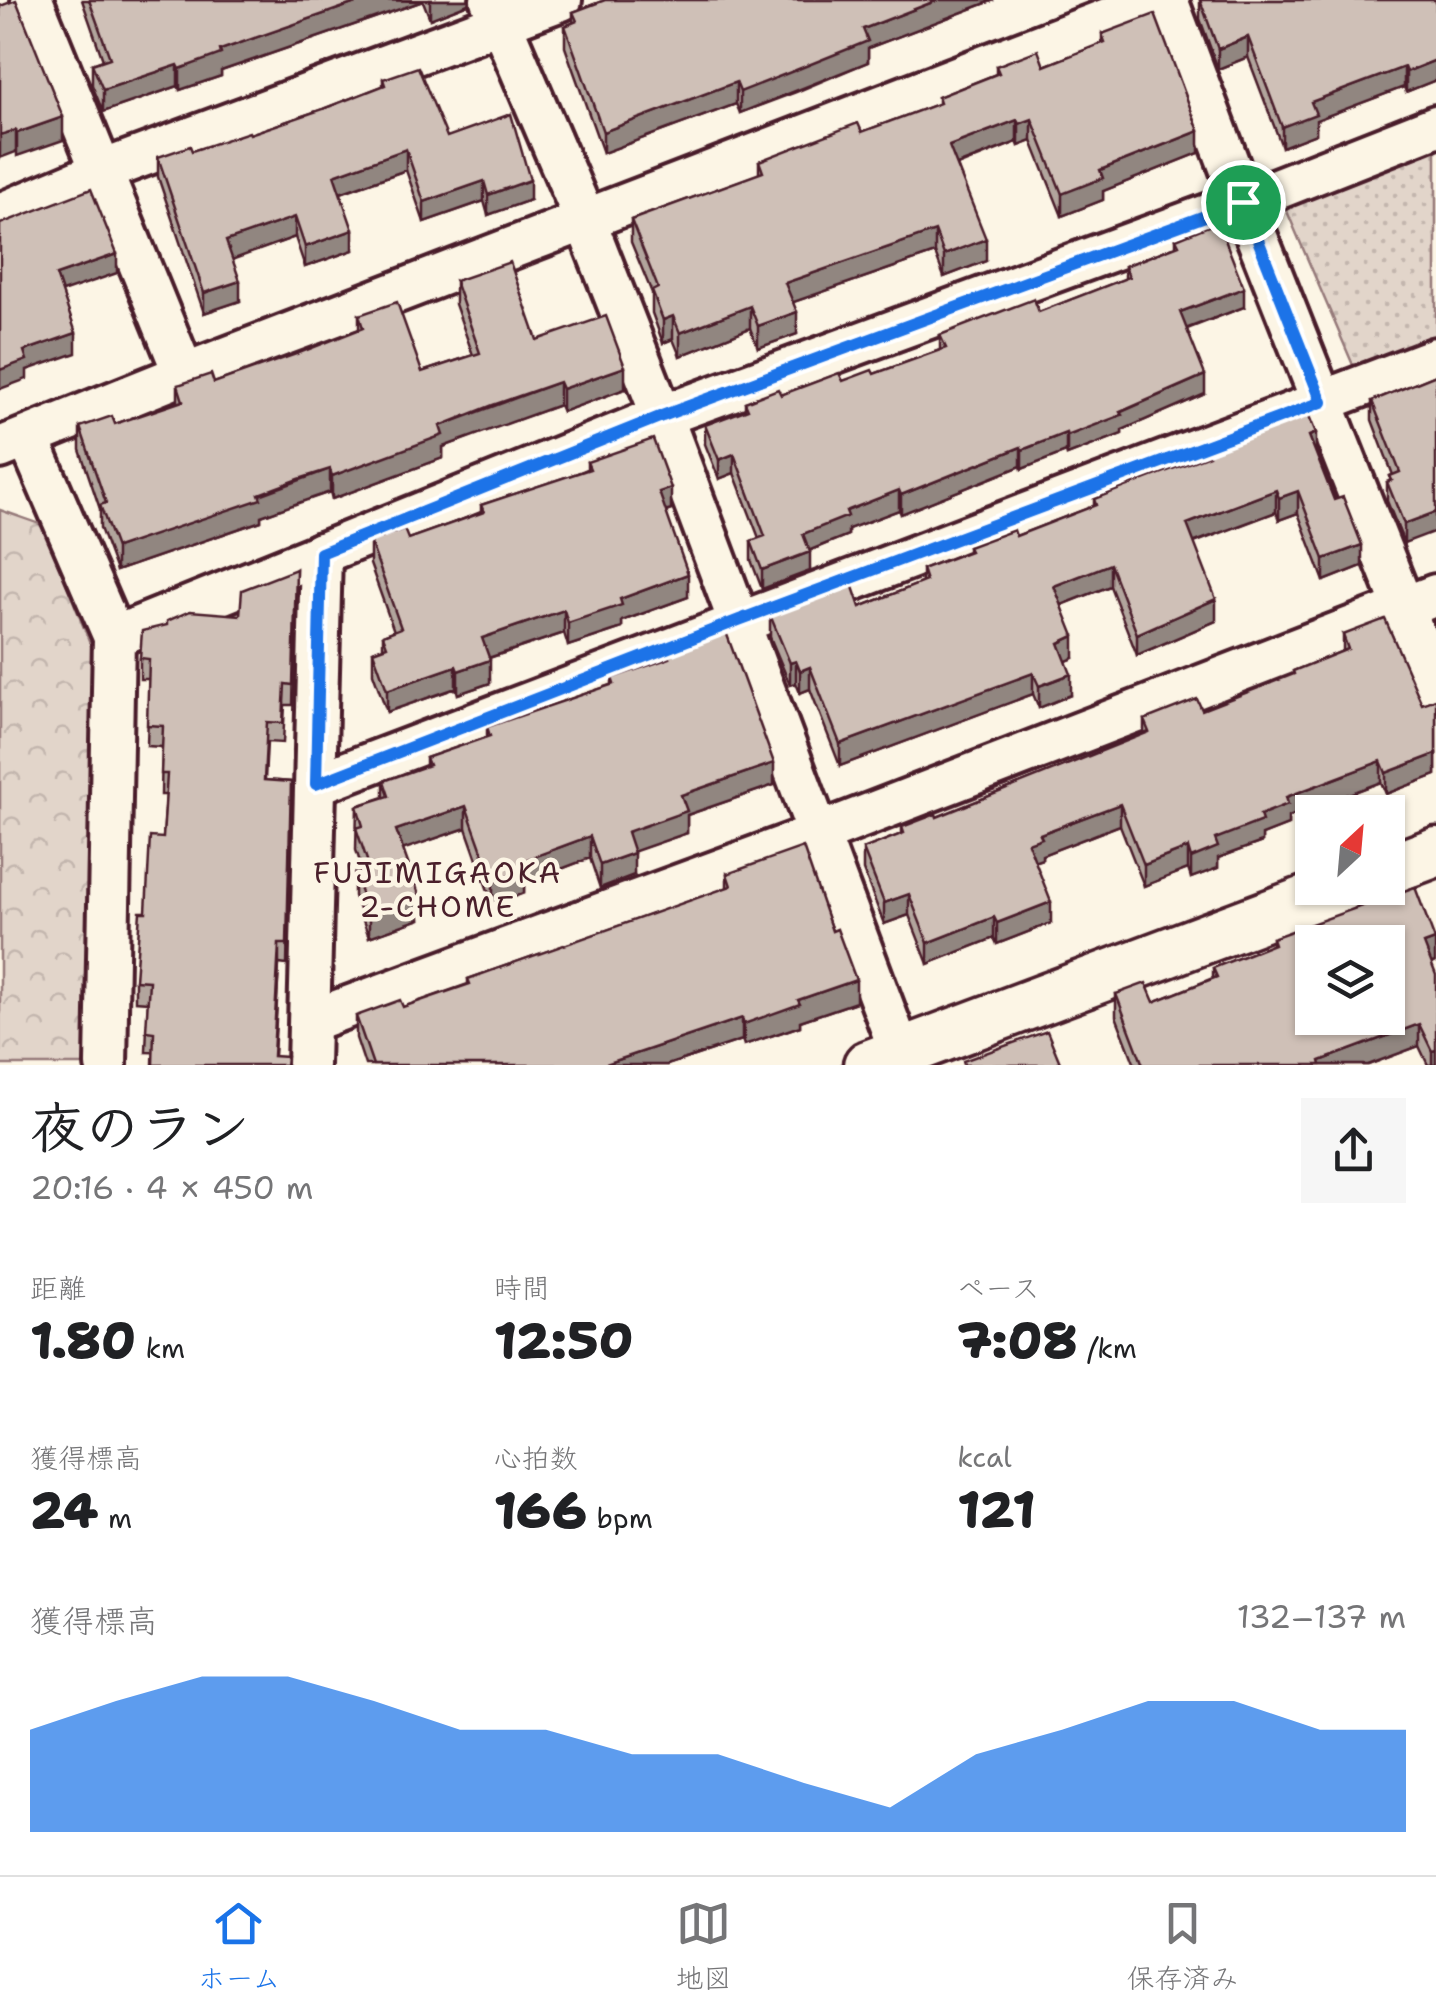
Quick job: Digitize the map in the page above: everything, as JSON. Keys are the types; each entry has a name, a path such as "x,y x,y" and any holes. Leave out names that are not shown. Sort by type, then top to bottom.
{"street":[{"path":"32,0 184,374"},
{"path":"0,214 495,12 561,0"},
{"path":"106,1065 114,637 14,443 1157,0"},
{"path":"1167,0 1322,402 1420,602 1436,689"},
{"path":"495,12 585,220 662,416 818,834 891,1061 1296,905"},
{"path":"114,637 662,416 1243,202 1436,126"},
{"path":"316,784 1436,358"},
{"path":"308,1065 321,553"},
{"path":"310,1021 818,834 1420,602"},
{"path":"1405,864 1436,852"}],"green space":[{"path":"1436,126 1436,358 1362,386 1277,188"},
{"path":"0,510 43,525 94,653 85,1065 0,1065"}],"building":[{"path":"16,0 63,117 0,135 0,6"},
{"path":"89,0 364,0 220,50 221,54 180,69 178,65 103,90 92,64 110,58"},
{"path":"605,0 938,0 863,29 868,41 796,70 740,92 736,82 603,132 565,26 577,21 573,12"},
{"path":"1200,0 1436,0 1436,60 1406,72 1404,67 1311,102 1316,114 1282,127 1248,37 1218,49"},
{"path":"1155,14 1199,131 1100,170 1103,178 1062,194 1032,119 1019,124 1017,120 949,146 986,239 944,255 935,231 785,283 797,312 758,326 750,306 680,333 673,316 663,320 652,291 658,288 631,220 763,172 759,161 858,123 862,132 940,103 938,97 999,73 996,66 1038,50 1044,66 1105,42 1102,34"},
{"path":"418,67 447,137 511,114 530,180 488,195 484,181 424,202 406,149 334,175 353,230 305,247 295,217 226,241 240,281 204,293 158,157 190,146 192,151 323,109 385,85 383,79"},
{"path":"91,189 117,254 56,275 76,333 24,351 27,360 0,370 0,224"},
{"path":"1218,222 1244,288 1180,312 1205,375 1120,412 1122,415 1067,436 1066,433 1022,450 1021,447 901,495 899,490 846,511 848,516 803,534 810,552 762,570 751,541 765,536 734,454 719,460 705,425 748,409 745,402 778,389 781,395 839,373 843,381 872,370 874,374 946,348 940,335 1034,299 1039,312 1129,277 1125,266 1179,245 1176,239"},
{"path":"510,262 537,340 606,316 625,367 562,389 559,382 493,405 440,426 443,435 332,476 330,469 299,479 259,494 261,499 116,548 100,505 106,503 80,427 112,416 115,424 183,401 178,385 211,374 214,383 299,353 363,328 359,315 397,302 422,372 480,353 455,281"},
{"path":"1436,375 1436,512 1404,524 1387,482 1400,472 1372,401"},
{"path":"1307,411 1316,433 1309,436 1334,500 1343,497 1362,545 1324,559 1298,491 1279,498 1276,490 1213,514 1187,524 1216,599 1137,634 1110,564 1054,586 1074,636 1059,643 1071,674 1039,686 1033,673 840,744 810,667 800,671 796,661 790,663 770,615 852,584 860,607 926,581 922,569 970,551 968,547 1014,530 1016,536 1096,505 1094,499 1209,455 1207,450"},
{"path":"653,439 671,488 659,492 688,574 620,599 622,605 568,623 564,610 482,638 490,660 458,671 456,666 387,690 373,651 387,646 383,635 401,628 370,541 404,529 408,539 484,512 481,505 590,469 587,462"},
{"path":"296,569 293,685 285,684 283,723 267,722 264,780 291,782 287,944 279,944 273,1056 287,1057 286,1065 153,1065 154,1032 146,1031 149,981 135,980 140,912 146,912 150,837 163,838 167,774 161,774 163,726 147,725 149,659 140,658 142,631 167,625 167,621 190,611 240,615 242,590"},
{"path":"1385,619 1422,704 1436,699 1436,754 1386,773 1381,761 1286,797 1288,804 1260,815 1262,821 1215,839 1218,847 1191,858 1188,848 1144,865 1120,804 1040,834 1042,838 1028,843 1051,902 997,923 994,917 928,943 909,894 884,903 863,849 904,833 902,827 936,814 937,817 1149,732 1144,720 1197,699 1202,710 1294,674 1293,671 1348,649 1343,635"},
{"path":"726,632 774,763 681,795 687,811 627,832 634,853 600,865 590,836 520,862 524,871 493,882 466,806 396,830 420,897 369,915 354,874 370,869 356,828 363,826 357,806 389,796 384,781 429,765 426,758 490,736 487,727 614,684 612,678 670,658 668,653"},
{"path":"803,847 832,931 837,929 856,980 744,1024 742,1018 603,1065 373,1065 356,1016 400,1000 403,1007 470,984 468,979 731,886 727,874"},
{"path":"1415,887 1435,940 1424,944 1436,975 1436,1050 1432,1051 1419,1024 1405,1029 1405,925 1308,925 1365,905 1405,905 1405,891"},
{"path":"1295,930 1295,1035 1390,1035 1320,1061 1321,1065 1143,1065 1116,994 1146,983 1154,1002 1217,977 1213,968 1274,944 1272,938"},
{"path":"1047,1031 1061,1065 964,1065 963,1061"}],"district":[{"name":"FUJIMIGAOKA 2-CHOME","path":"438,890"}],"route":[{"path":"1243,202 1322,402 739,620 316,784 321,553 662,416 1243,202"}]}
